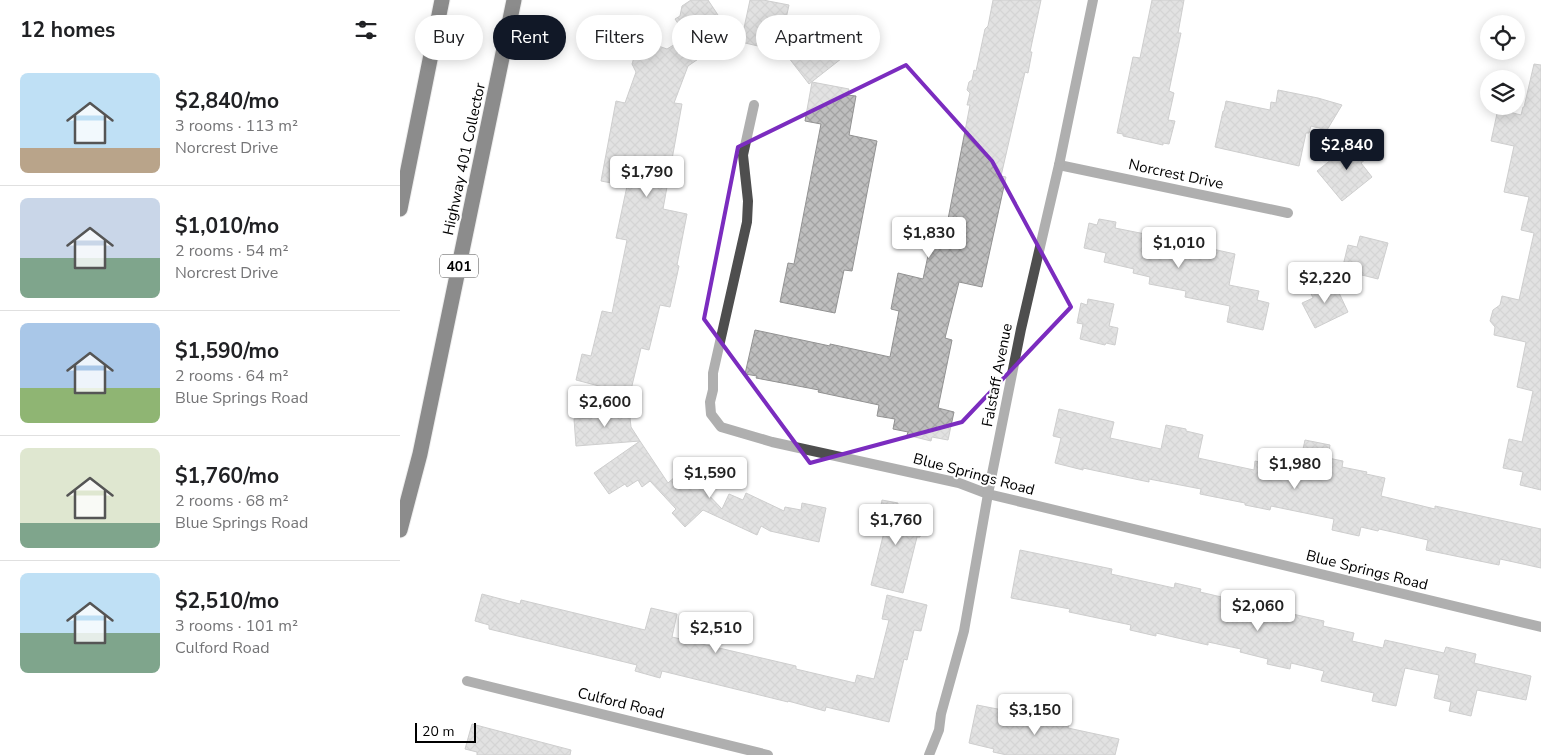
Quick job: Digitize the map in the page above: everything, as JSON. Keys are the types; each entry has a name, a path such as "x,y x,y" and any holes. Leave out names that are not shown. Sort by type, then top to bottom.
{"highway":[{"path":"400,209 442,0"},
{"name":"Highway 401 Collector","path":"400,530 420,454 514,0"}],"street":[{"name":"Falstaff Avenue","path":"929,755 939,730 941,714 964,631 988,494 1021,329 1059,165 1094,0"},
{"name":"Blue Springs Road","path":"754,105 743,155 748,201 747,222 713,372 710,414 720,426 772,442 959,483 988,494 1541,627"},
{"name":"Norcrest Drive","path":"1059,165 1288,213"},
{"name":"Culford Road","path":"467,681 768,755"}],"highlighted area":[{"path":"906,65 992,161 1071,307 962,422 810,463 704,319 738,147"}],"building":[{"path":"691,0 708,0 718,15 680,15 682,6"},
{"path":"750,0 763,0 789,5 787,15 756,15 756,46 746,43 746,19"},
{"path":"993,0 1041,0 1030,52 1032,52 1028,73 1025,72 1001,176 1006,177 982,287 959,282 945,338 952,340 938,408 954,412 948,440 932,437 931,441 907,435 908,432 893,429 895,419 877,416 879,405 745,374 755,330 890,357 899,311 891,309 898,273 923,279 932,237 944,240 970,105 967,105 970,93 967,90 974,70 976,71"},
{"path":"1152,0 1184,0 1178,33 1181,33 1169,91 1174,93 1168,120 1175,121 1169,144 1163,143 1163,145 1117,133 1133,57 1140,58"},
{"path":"672,46 672,60 697,60 688,66 674,103 682,104 663,209 687,214 670,307 660,305 649,350 641,348 630,394 576,380 582,354 591,356 602,311 612,313 627,240 616,238 627,186 601,181 616,101 625,103 636,72 632,64 633,60 662,60 662,47 667,49"},
{"path":"790,60 840,60 809,84"},
{"path":"1534,64 1541,65 1541,490 1520,485 1523,472 1503,468 1509,439 1522,442 1533,391 1517,387 1526,342 1494,335 1495,327 1490,321 1493,310 1500,305 1502,296 1519,300 1534,233 1521,230 1529,197 1504,192 1514,146 1491,141 1497,115 1525,115 1525,103"},
{"path":"812,82 849,89 847,95 856,96 849,135 877,141 852,271 844,270 835,313 780,302 788,263 794,264 821,124 805,121"},
{"path":"1278,90 1342,105 1327,130 1311,126 1309,133 1306,133 1299,166 1215,147 1226,101 1270,110 1271,102 1276,103"},
{"path":"1357,139 1370,156 1361,163 1372,177 1342,201 1317,171"},
{"path":"1099,219 1116,222 1115,228 1155,236 1156,231 1174,235 1172,240 1235,254 1229,285 1259,291 1257,300 1269,303 1263,330 1227,322 1230,306 1185,297 1186,291 1149,284 1150,277 1133,273 1134,269 1104,262 1106,253 1084,248 1089,223 1097,225"},
{"path":"1360,236 1388,243 1378,279 1342,270 1348,245 1357,247"},
{"path":"1332,278 1348,312 1315,328 1302,303 1313,298 1309,289"},
{"path":"1088,299 1114,304 1109,326 1118,328 1115,345 1106,343 1105,345 1080,339 1083,324 1077,323 1081,303 1087,305"},
{"path":"629,408 631,427 640,441 576,446 574,419 592,418 592,411"},
{"path":"1059,409 1114,422 1110,438 1161,449 1166,425 1186,429 1186,431 1203,435 1198,458 1254,470 1255,461 1298,471 1305,440 1330,445 1328,458 1343,461 1342,467 1385,478 1381,496 1435,509 1435,506 1541,529 1541,568 1500,559 1499,565 1426,550 1428,540 1379,529 1378,531 1361,527 1359,536 1332,530 1334,519 1271,506 1270,510 1245,505 1245,503 1200,494 1201,489 1149,479 1149,482 1055,463 1061,438 1053,436"},
{"path":"640,441 668,483 684,469 722,509 729,494 743,500 746,493 784,511 785,507 801,510 802,503 826,508 819,542 770,531 761,526 757,535 703,510 685,527 672,513 676,509 650,481 642,487 638,480 627,487 625,484 609,494 594,473"},
{"path":"882,500 898,503 897,508 925,513 920,537 917,537 903,593 871,585 885,528 877,526"},
{"path":"1020,550 1112,569 1111,574 1174,588 1175,583 1201,589 1200,592 1247,603 1247,605 1278,614 1279,611 1324,621 1323,626 1354,633 1352,641 1383,648 1385,640 1444,653 1446,647 1476,654 1474,663 1531,676 1526,700 1477,690 1471,716 1449,711 1451,702 1434,698 1439,675 1405,668 1396,706 1372,701 1374,693 1321,681 1324,671 1291,663 1290,669 1267,664 1268,659 1240,652 1241,649 1208,642 1208,645 1156,633 1156,636 1130,630 1131,625 1069,612 1070,609 1011,598"},
{"path":"482,594 520,604 521,600 645,630 651,608 677,614 672,637 796,666 796,669 855,683 857,675 874,679 889,620 882,619 887,595 927,605 921,631 914,630 907,660 904,659 889,722 826,707 825,711 662,671 660,678 635,671 637,665 489,629 489,625 475,621"},
{"path":"977,705 1069,723 1068,728 1119,739 1115,755 1007,755 993,752 994,749 969,743"},
{"path":"472,724 571,750 570,755 477,755 477,752 465,749"}]}
